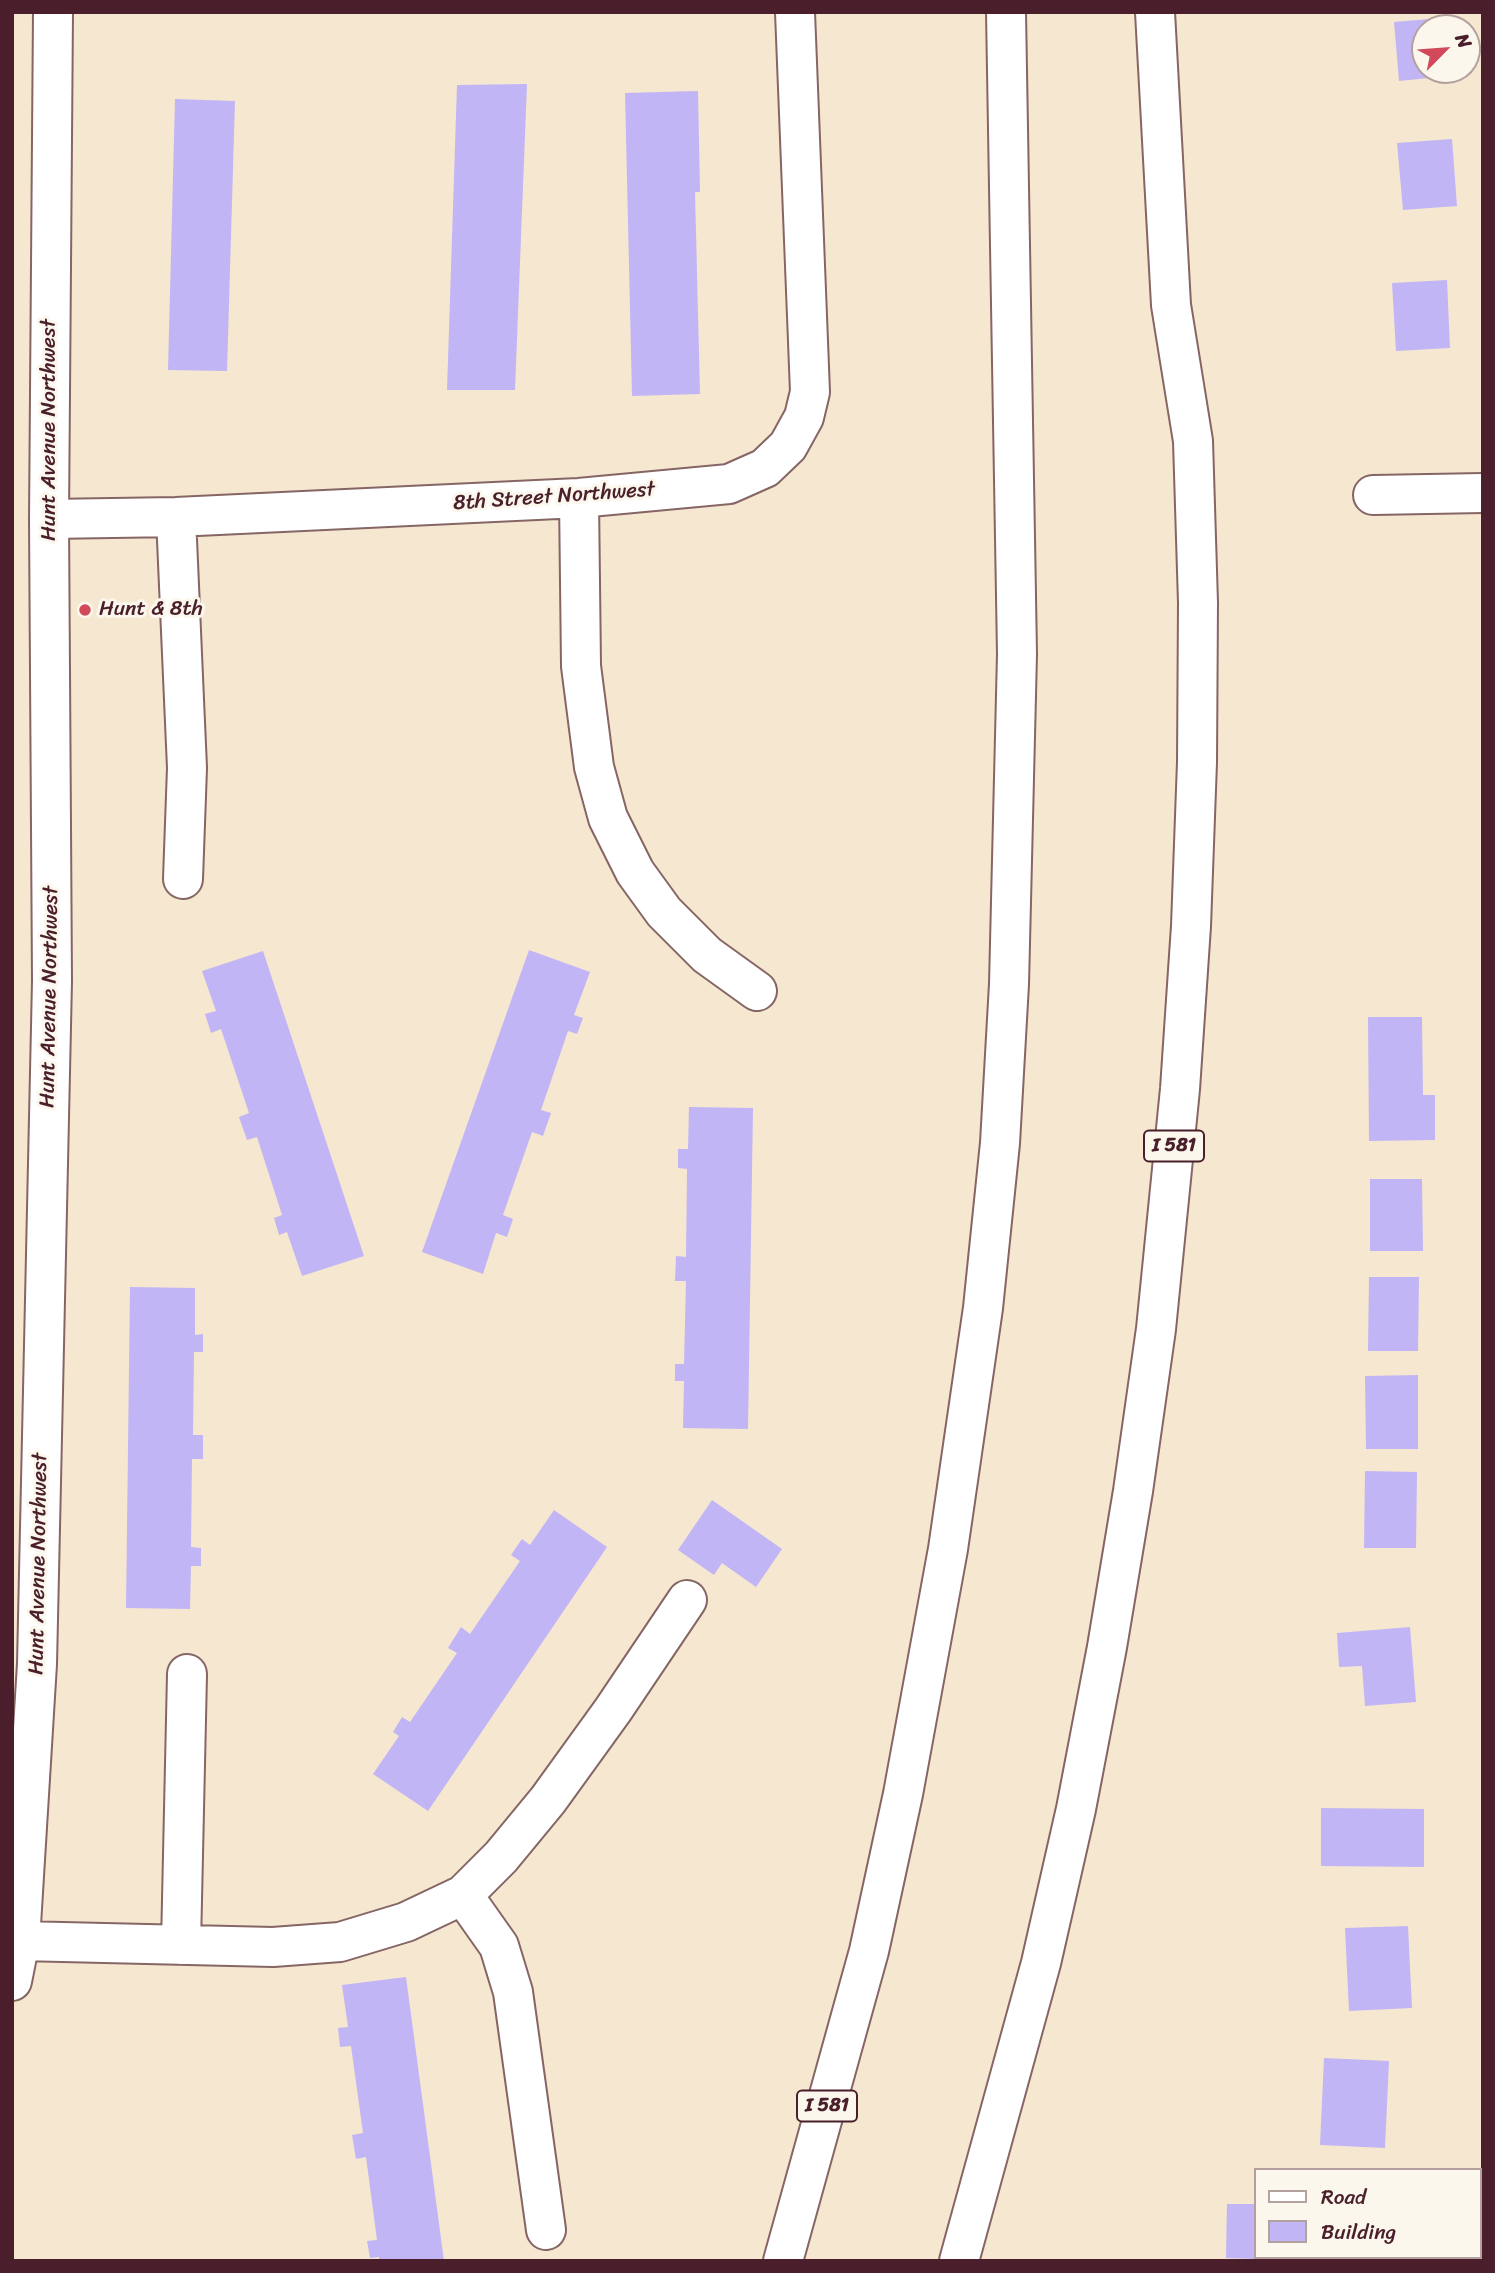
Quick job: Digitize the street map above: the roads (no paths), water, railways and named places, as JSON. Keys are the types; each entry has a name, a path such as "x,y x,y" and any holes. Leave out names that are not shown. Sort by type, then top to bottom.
{"main road":[{"name":"Hunt Avenue Northwest","path":"12,1981 20,1941 37,1664 52,981 49,519 52,12"},
{"name":"8th Street Northwest","path":"49,519 579,498 729,484 765,468 788,446 804,417 810,392 795,12"},
{"name":"I 581","path":"783,2261 869,1951 903,1794 948,1549 983,1308 1000,1143 1009,984 1017,654 1006,12"},
{"name":"I 581","path":"959,2261 1041,1964 1076,1809 1107,1647 1154,1342 1180,1089 1191,926 1197,762 1198,603 1193,442 1171,305 1155,12"},
{"path":"1373,495 1483,493"},
{"path":"579,498 581,666 594,767 608,818 635,872 664,912 707,955 757,992"},
{"path":"176,516 187,768 183,879"},
{"path":"20,1941 273,1947 340,1942 406,1922 463,1895 501,1857 548,1800 687,1600"},
{"path":"181,1945 187,1674"},
{"path":"463,1895 499,1946 513,1992 546,2230"}],"place":[{"name":"Hunt & 8th","path":"85,610"}]}
